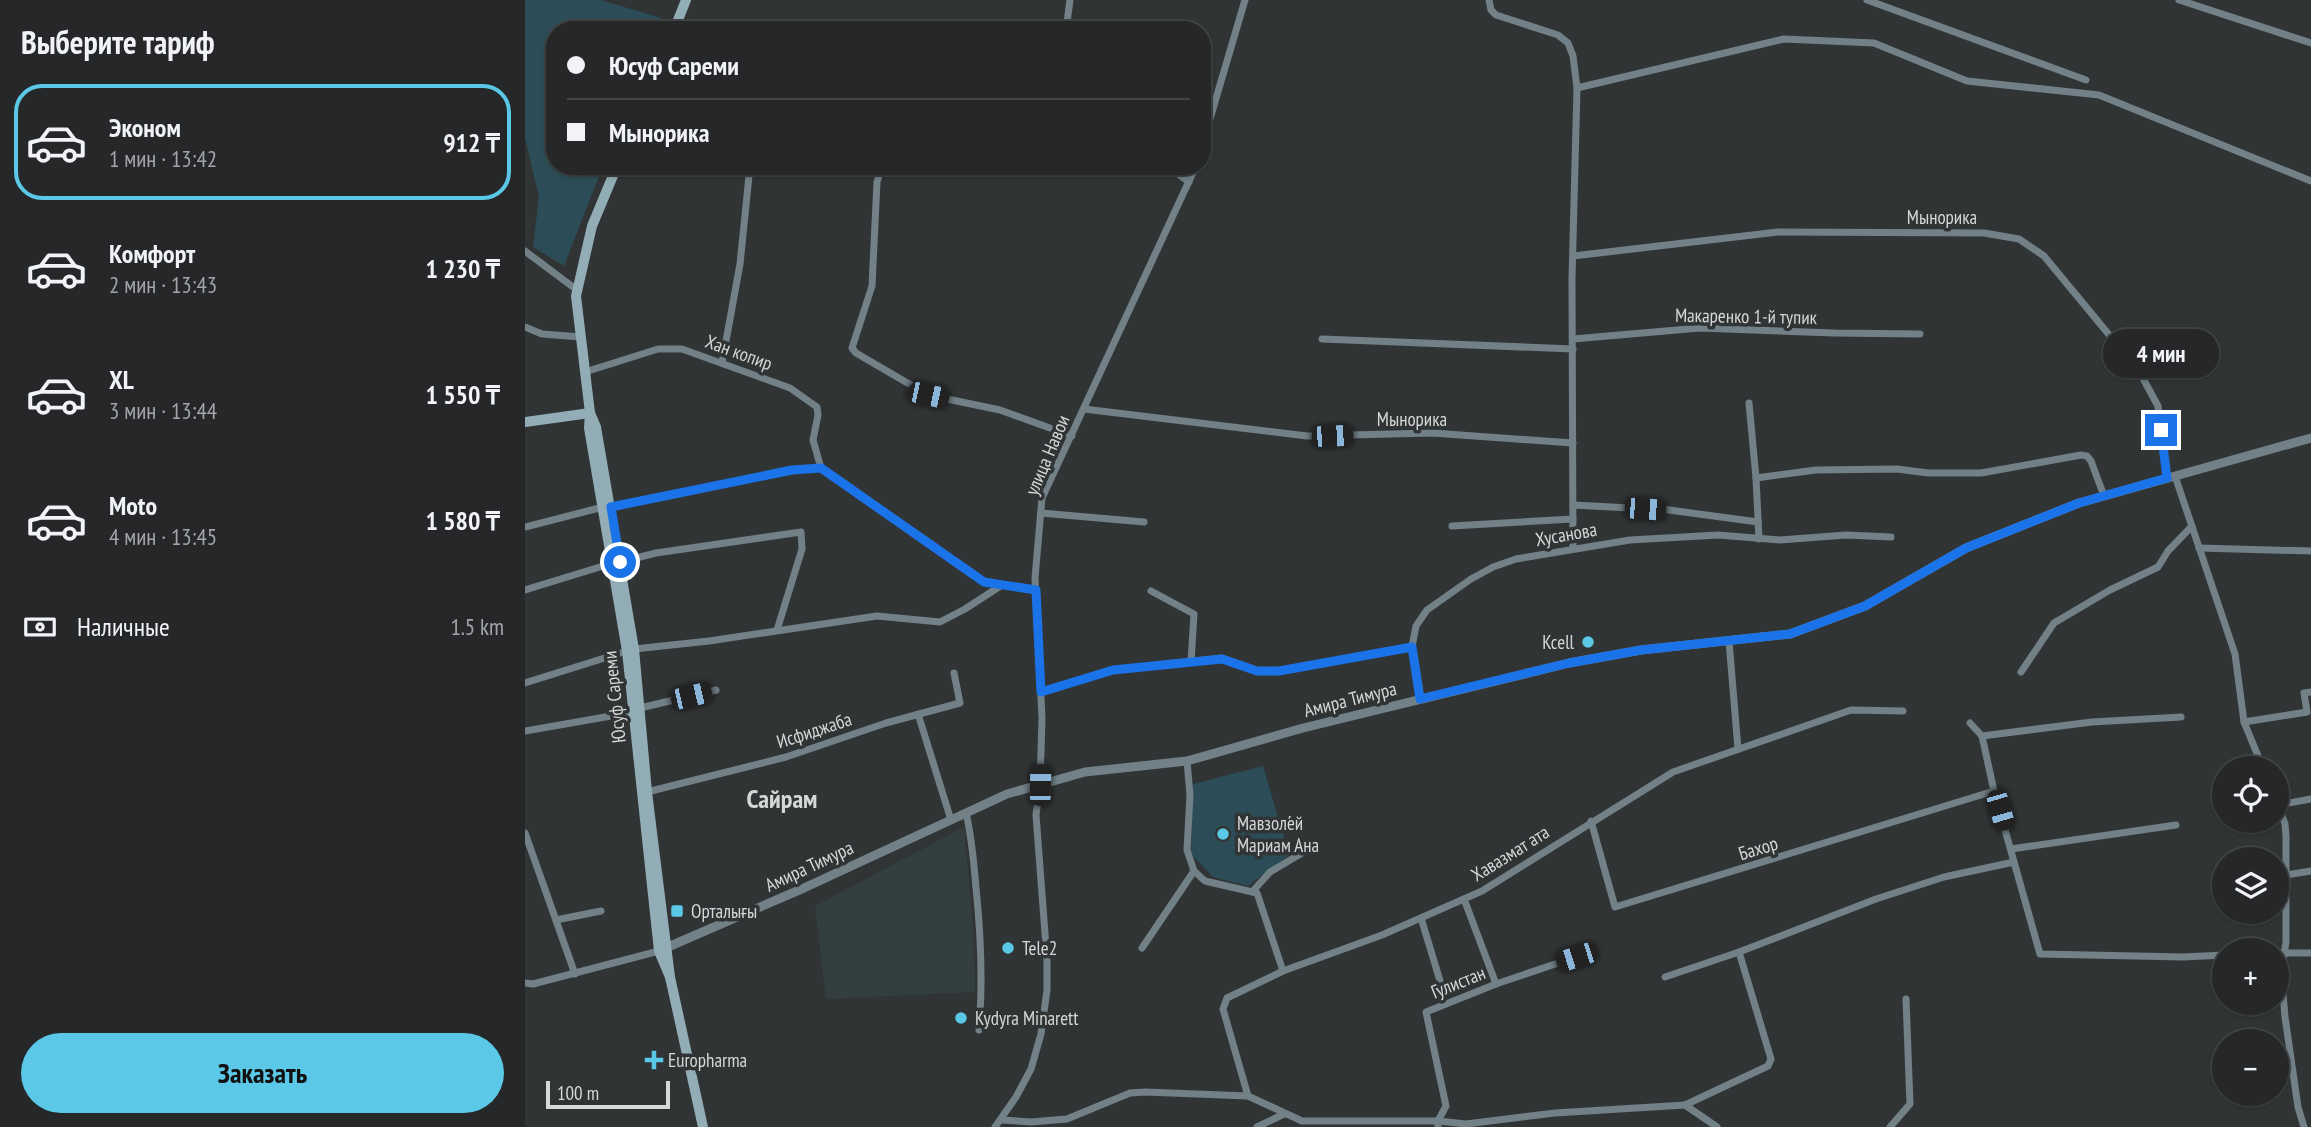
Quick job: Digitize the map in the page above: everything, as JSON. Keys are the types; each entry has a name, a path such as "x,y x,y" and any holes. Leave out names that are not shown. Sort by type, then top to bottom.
{"main road":[{"path":"678,21 686,0"},
{"name":"Юсуф Сареми","path":"613,175 592,226 576,296 590,412 596,427 631,650 663,950 703,1127"},
{"path":"525,422 590,412"},
{"name":"Юсуф Сареми","path":"637,710 663,950"}],"street":[{"path":"1067,21 1070,0"},
{"path":"1211,115 1245,0"},
{"path":"1489,0 1491,10 1496,15 1557,35 1568,43 1573,56 1577,88 1573,256 1573,548"},
{"path":"1867,0 2086,80"},
{"path":"2179,0 2311,43"},
{"path":"1577,88 1783,39 1874,43 1967,82 2099,95 2311,181"},
{"path":"722,363 740,264 749,175"},
{"path":"879,175 872,286 852,348 856,353 928,395 1000,410 1072,436"},
{"path":"1179,175 1189,182"},
{"name":"улица Навои","path":"995,1127 1002,1120 1031,1069 1041,1034 1047,990 1036,815 1040,785 1041,692 1036,590 1042,498 1192,175"},
{"name":"Мынорика","path":"1573,256 1778,232 1984,233 2019,239 2044,256 2139,371 2158,406 2171,477 2192,526 2235,654 2244,722 2258,756"},
{"path":"525,251 577,290"},
{"path":"525,327 542,334 581,337"},
{"name":"Макаренко 1-й тупик","path":"1573,340 1700,328 1835,334 1920,334"},
{"path":"1322,339 1573,349"},
{"name":"Хан копир","path":"585,372 658,349 682,349 790,388 817,407 813,440 821,468"},
{"path":"1749,402 1759,539"},
{"name":"Мынорика","path":"1084,409 1307,436 1433,433 1573,443"},
{"name":"Амира Тимура","path":"525,983 533,984 575,974 663,950 1007,794 1085,772 1187,761 1303,728 1569,663 1641,650 1790,634 1865,606 1966,548 2079,503 2311,438"},
{"path":"1756,478 1816,470 1897,469 1928,473 1981,473 2081,455 2087,456 2091,461 2104,496"},
{"path":"525,527 607,507 792,470 821,468 984,582 1036,590"},
{"path":"1573,505 1669,510 1758,522"},
{"path":"1041,513 1144,522"},
{"path":"1452,526 1573,519"},
{"path":"2021,672 2054,623 2110,590 2158,567 2168,551 2192,526"},
{"path":"525,590 656,552 801,532 802,549 777,630"},
{"name":"Хусанова","path":"1420,699 1412,647 1416,626 1427,610 1471,579 1516,559 1643,539 1718,535 1780,540 1846,535 1891,537"},
{"path":"2199,548 2311,551"},
{"path":"525,683 631,650 877,616 940,622 1003,585"},
{"path":"1151,591 1193,614 1191,662"},
{"path":"1729,640 1738,749"},
{"path":"1041,692 1113,670 1222,659 1257,671 1279,671 1412,647"},
{"name":"Исфиджаба","path":"647,792 786,757 960,703 954,673"},
{"path":"525,731 637,710 716,690"},
{"path":"2244,722 2307,712 2304,692 2311,692"},
{"name":"Хавазмат ата","path":"1248,1096 1223,1009 1227,998 1283,971 1383,935 1482,891 1673,772 1851,710 1903,711"},
{"path":"918,714 951,820"},
{"path":"1982,736 2092,722 2181,717"},
{"path":"1971,723 1982,736 1994,791 2040,954 2212,956"},
{"path":"1187,761 1190,795 1187,850 1194,871 1205,881 1257,894 1283,971"},
{"name":"Бахор","path":"1591,821 1615,907 1994,791"},
{"path":"2289,802 2311,799"},
{"path":"966,813 973,851 978,910 982,991 979,1030"},
{"path":"2011,849 2176,825"},
{"path":"525,833 575,974"},
{"path":"1252,892 1270,872 1302,853"},
{"path":"1665,977 1739,953 1876,899 1944,877 2014,862"},
{"path":"1142,948 1194,871"},
{"path":"2289,875 2311,871"},
{"path":"1464,899 1496,984"},
{"path":"556,920 601,911"},
{"path":"1421,918 1441,984"},
{"path":"2289,952 2311,953"},
{"path":"1002,1120 1031,1122 1067,1119 1136,1092 1248,1096 1302,1121 1466,1124 1555,1113 1685,1105 1768,1066 1770,1059 1739,953"},
{"name":"Гулистан","path":"1438,1124 1446,1106 1426,1012 1496,984 1576,957"},
{"path":"1891,1127 1910,1104 1906,999"},
{"path":"2285,1015 2298,1107 2304,1127"},
{"path":"1685,1105 1717,1127"},
{"path":"1257,1127 1284,1114"}],"shaded area":[{"path":"525,0 601,0 661,18 660,21 546,21 546,175 599,175 564,266 533,247 539,197 525,138"},
{"path":"1263,766 1289,855 1248,886 1213,877 1191,854 1193,784"},
{"path":"964,827 974,939 975,992 826,999 815,906"}],"place":[{"name":"Kcell","path":"1588,642"},
{"name":"Мавзоле́й Мариам Ана","path":"1223,834"},
{"name":"Орталығы","path":"677,911"},
{"name":"Tele2","path":"1008,948"},
{"name":"Kydyra Minarett","path":"961,1018"},
{"name":"Europharma","path":"654,1060"}],"district":[{"name":"Сайрам","path":"782,799"}],"route":[{"path":"620,562 611,507 792,470 821,468 984,582 1036,590 1041,692 1113,670 1222,659 1257,671 1279,671 1412,647 1420,699 1569,663 1641,650 1790,634 1865,606 1966,548 2079,503 2167,478 2161,430"}]}
